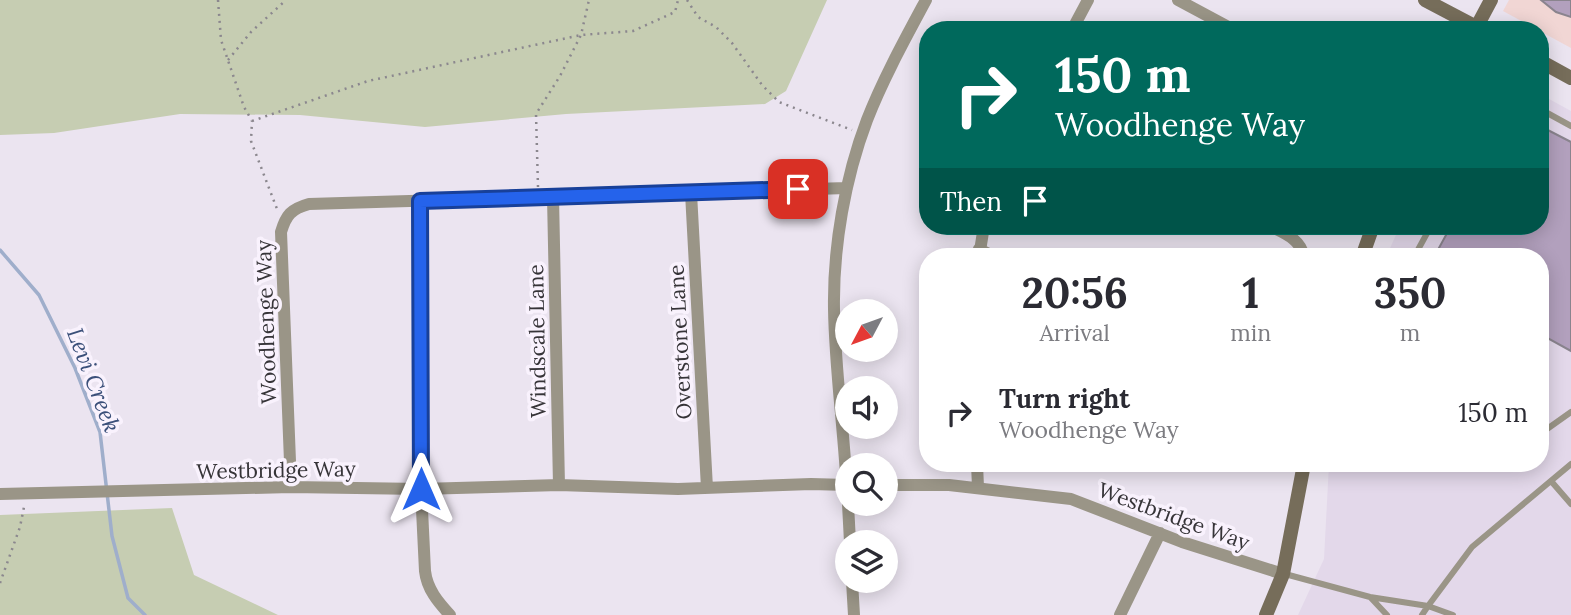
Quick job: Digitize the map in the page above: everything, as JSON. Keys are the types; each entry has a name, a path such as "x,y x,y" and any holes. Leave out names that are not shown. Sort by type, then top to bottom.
{"street":[{"path":"845,453 834,311 838,241 847,188 863,134 892,64 926,0"},
{"path":"1077,21 1088,0"},
{"path":"1178,0 1217,21"},
{"path":"1425,0 1463,21"},
{"path":"1482,21 1491,0"},
{"path":"1549,66 1571,78"},
{"name":"Woodhenge Way","path":"291,487 281,232 286,216 291,211 309,204 847,188"},
{"name":"Overstone Lane","path":"691,193 708,488"},
{"name":"Windscale Lane","path":"553,197 559,485"},
{"path":"420,201 421,489 426,581 432,594 450,615"},
{"path":"1287,235 1295,239 1301,248"},
{"path":"977,472 978,487"},
{"path":"1266,615 1283,574 1302,472"},
{"name":"Westbridge Way","path":"0,494 291,487 421,489 559,485 708,488 835,485"},
{"name":"Westbridge Way","path":"898,485 978,487 1070,499 1160,533 1283,574"},
{"path":"1120,615 1160,533"},
{"path":"852,593 853,615"}],"lane":[{"path":"1549,114 1571,126"},
{"path":"1549,428 1571,412"},
{"path":"1422,615 1472,547 1571,464"},
{"path":"1551,481 1571,504"},
{"path":"1283,574 1370,597 1428,606 1454,615"},
{"path":"1370,597 1387,615"}],"path":[{"path":"218,0 220,40 243,107 252,121 251,141 275,208 286,216"},
{"path":"228,60 251,32 286,0"},
{"path":"538,197 536,114 581,35 589,0"},
{"path":"252,121 368,81 581,35 633,31 676,12 678,0"},
{"path":"687,0 698,17 716,27 732,43 762,85 779,102 863,134"},
{"path":"0,583 20,527 24,505"}],"shaded area":[{"path":"1509,0 1571,0 1571,48 1549,36 1549,21 1521,21 1503,11"},
{"path":"1549,99 1571,111 1571,615 1298,615 1324,559 1329,472 1549,472 1549,248 1390,248 1396,235 1549,235"}],"green space":[{"path":"0,0 827,0 786,91 765,104 566,114 425,127 300,115 180,114 54,133 0,135"},
{"path":"172,508 194,575 278,615 0,615 0,515"}],"building":[{"path":"1541,0 1571,0 1571,17 1556,12"},
{"path":"1549,131 1571,142 1571,351 1549,339 1549,248 1439,248 1446,235 1549,235"}],"waterway":[{"name":"Levi Creek","path":"0,250 39,295 75,368 100,432 112,536 128,598 145,615"}],"route":[{"path":"421,489 420,201 798,189"}]}
